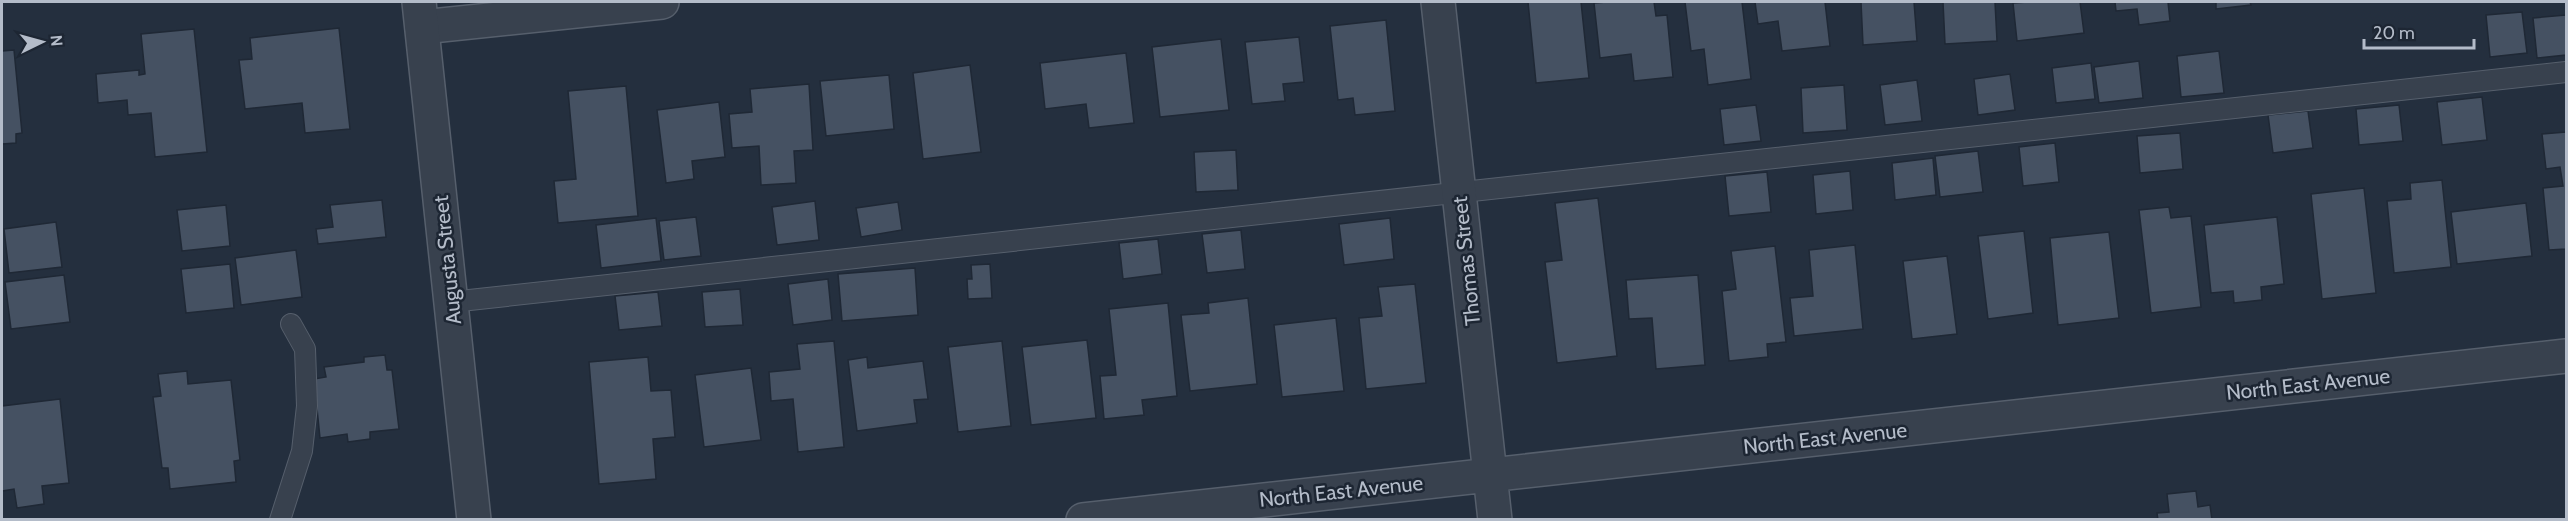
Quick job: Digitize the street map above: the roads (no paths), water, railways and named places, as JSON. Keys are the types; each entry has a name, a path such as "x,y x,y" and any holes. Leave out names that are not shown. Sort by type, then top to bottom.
{"street":[{"path":"420,14 662,2"},
{"name":"Thomas Street","path":"1438,2 1495,519"},
{"name":"Augusta Street","path":"420,14 474,519"},
{"name":"North East Avenue","path":"1083,519 2566,356"}],"lane":[{"path":"451,302 2566,72"},
{"path":"280,519 302,451 307,406 305,349 291,324"}]}
